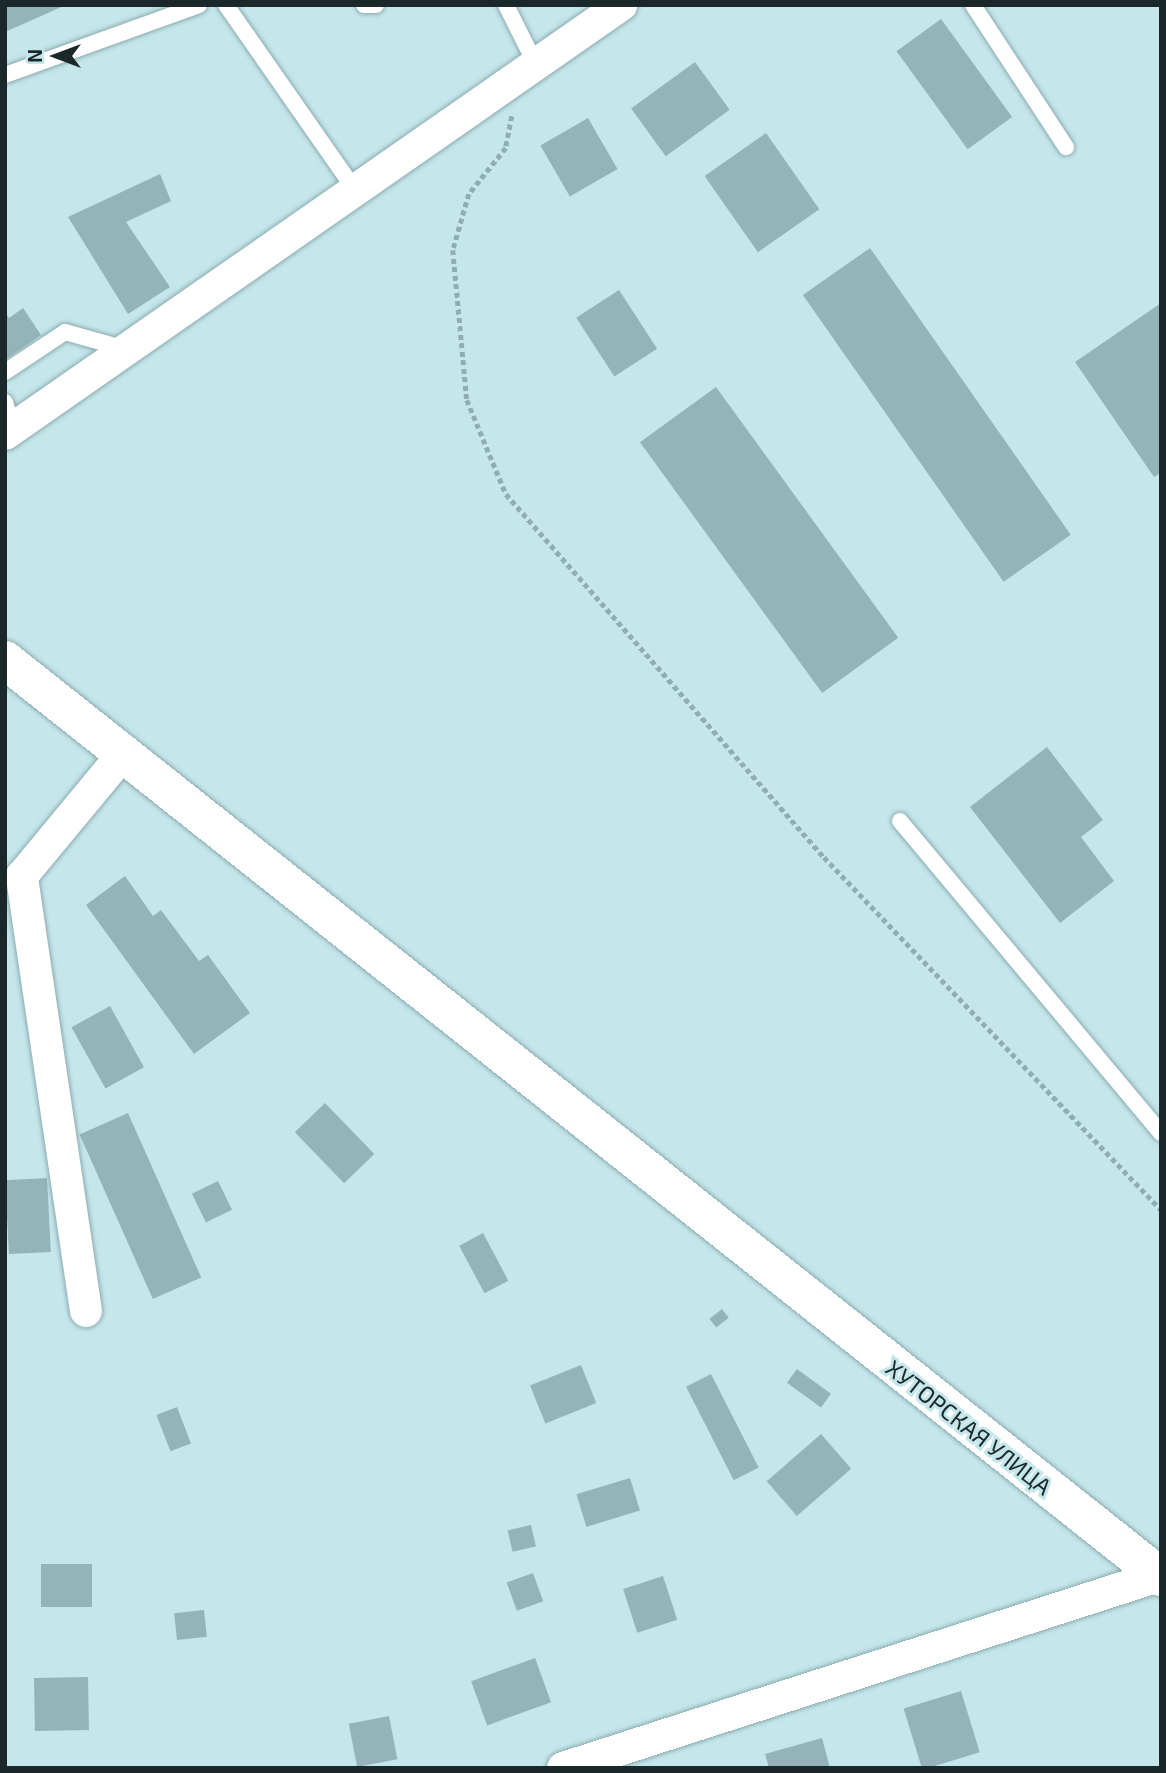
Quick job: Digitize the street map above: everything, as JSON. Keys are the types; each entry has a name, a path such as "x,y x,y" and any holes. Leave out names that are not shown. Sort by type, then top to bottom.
{"main road":[{"name":"ХУТОРСКАЯ УЛИЦА","path":"5,660 778,1276 1160,1576"}],"street":[{"path":"8,421 126,349 353,187 621,5"},
{"path":"86,1311 22,876 123,754"},
{"path":"563,1768 1160,1576"}],"lane":[{"path":"5,75 199,5"},
{"path":"226,5 353,187"},
{"path":"364,5 376,5"},
{"path":"506,5 528,70"},
{"path":"973,5 1066,148"},
{"path":"5,372 65,332 126,349"},
{"path":"900,821 1161,1133"}],"path":[{"path":"528,70 506,148 469,194 453,250 467,400 506,494 824,857 1161,1210"}],"building":[{"path":"5,5 66,5 5,32"},
{"path":"941,19 1012,117 968,149 897,51"},
{"path":"695,62 730,110 666,156 631,108"},
{"path":"588,118 618,169 570,197 540,146"},
{"path":"766,133 819,209 758,252 705,176"},
{"path":"160,174 171,201 126,222 170,287 128,314 68,217"},
{"path":"870,248 1071,535 1004,582 803,295"},
{"path":"619,290 657,349 614,376 576,318"},
{"path":"1161,303 1161,473 1154,477 1075,362"},
{"path":"23,308 41,335 5,360 5,312 9,318"},
{"path":"716,387 898,638 822,693 640,442"},
{"path":"1047,747 1103,820 1081,837 1114,881 1060,923 970,807"},
{"path":"125,876 153,916 161,910 199,961 208,955 250,1013 194,1054 86,905"},
{"path":"110,1006 144,1067 105,1089 72,1027"},
{"path":"325,1103 374,1154 344,1183 295,1132"},
{"path":"128,1113 201,1277 153,1299 80,1135"},
{"path":"47,1178 51,1252 9,1254 5,1180"},
{"path":"218,1181 232,1210 206,1222 192,1194"},
{"path":"483,1233 508,1281 485,1293 459,1246"},
{"path":"722,1309 729,1318 716,1328 709,1319"},
{"path":"581,1365 596,1403 545,1424 530,1386"},
{"path":"797,1369 831,1394 821,1407 787,1383"},
{"path":"711,1374 759,1468 734,1480 686,1387"},
{"path":"177,1407 191,1443 170,1451 156,1415"},
{"path":"821,1434 851,1469 797,1516 767,1481"},
{"path":"630,1478 640,1511 586,1527 576,1494"},
{"path":"531,1525 536,1546 513,1552 508,1530"},
{"path":"41,1564 92,1564 92,1607 41,1607"},
{"path":"533,1573 543,1601 517,1611 507,1583"},
{"path":"663,1576 677,1620 637,1633 623,1589"},
{"path":"204,1610 207,1637 177,1640 174,1613"},
{"path":"535,1658 551,1702 487,1725 471,1681"},
{"path":"88,1677 89,1730 35,1731 34,1678"},
{"path":"961,1691 980,1752 922,1768 904,1709"},
{"path":"389,1716 397,1759 357,1767 349,1724"},
{"path":"822,1738 830,1768 769,1768 765,1754"}]}
